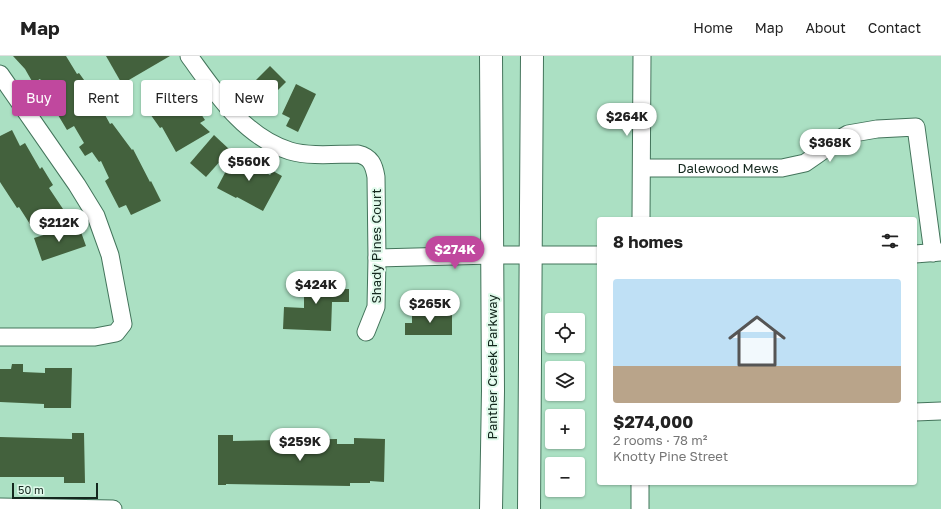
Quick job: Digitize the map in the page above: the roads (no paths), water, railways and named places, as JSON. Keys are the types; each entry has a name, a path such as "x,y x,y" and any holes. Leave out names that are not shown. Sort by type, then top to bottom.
{"main road":[{"name":"Panther Creek Parkway","path":"491,56 493,391 491,509"},
{"path":"529,509 532,56"}],"street":[{"name":"Shady Pines Court","path":"188,56 234,114 251,130 275,145 291,151 306,154 358,154 369,158 374,168 376,177 377,258 376,308 366,332"},
{"path":"641,217 642,56"},
{"path":"0,74 77,185 96,216 110,255 123,324 116,333 95,337 0,337"},
{"name":"Dalewood Mews","path":"642,168 782,168 805,163 848,134 877,129 916,127 937,253"},
{"path":"917,254 937,253"},
{"path":"377,258 492,255 597,256"},
{"path":"917,412 941,411"},
{"path":"640,485 640,509"},
{"path":"0,507 113,509"}]}
